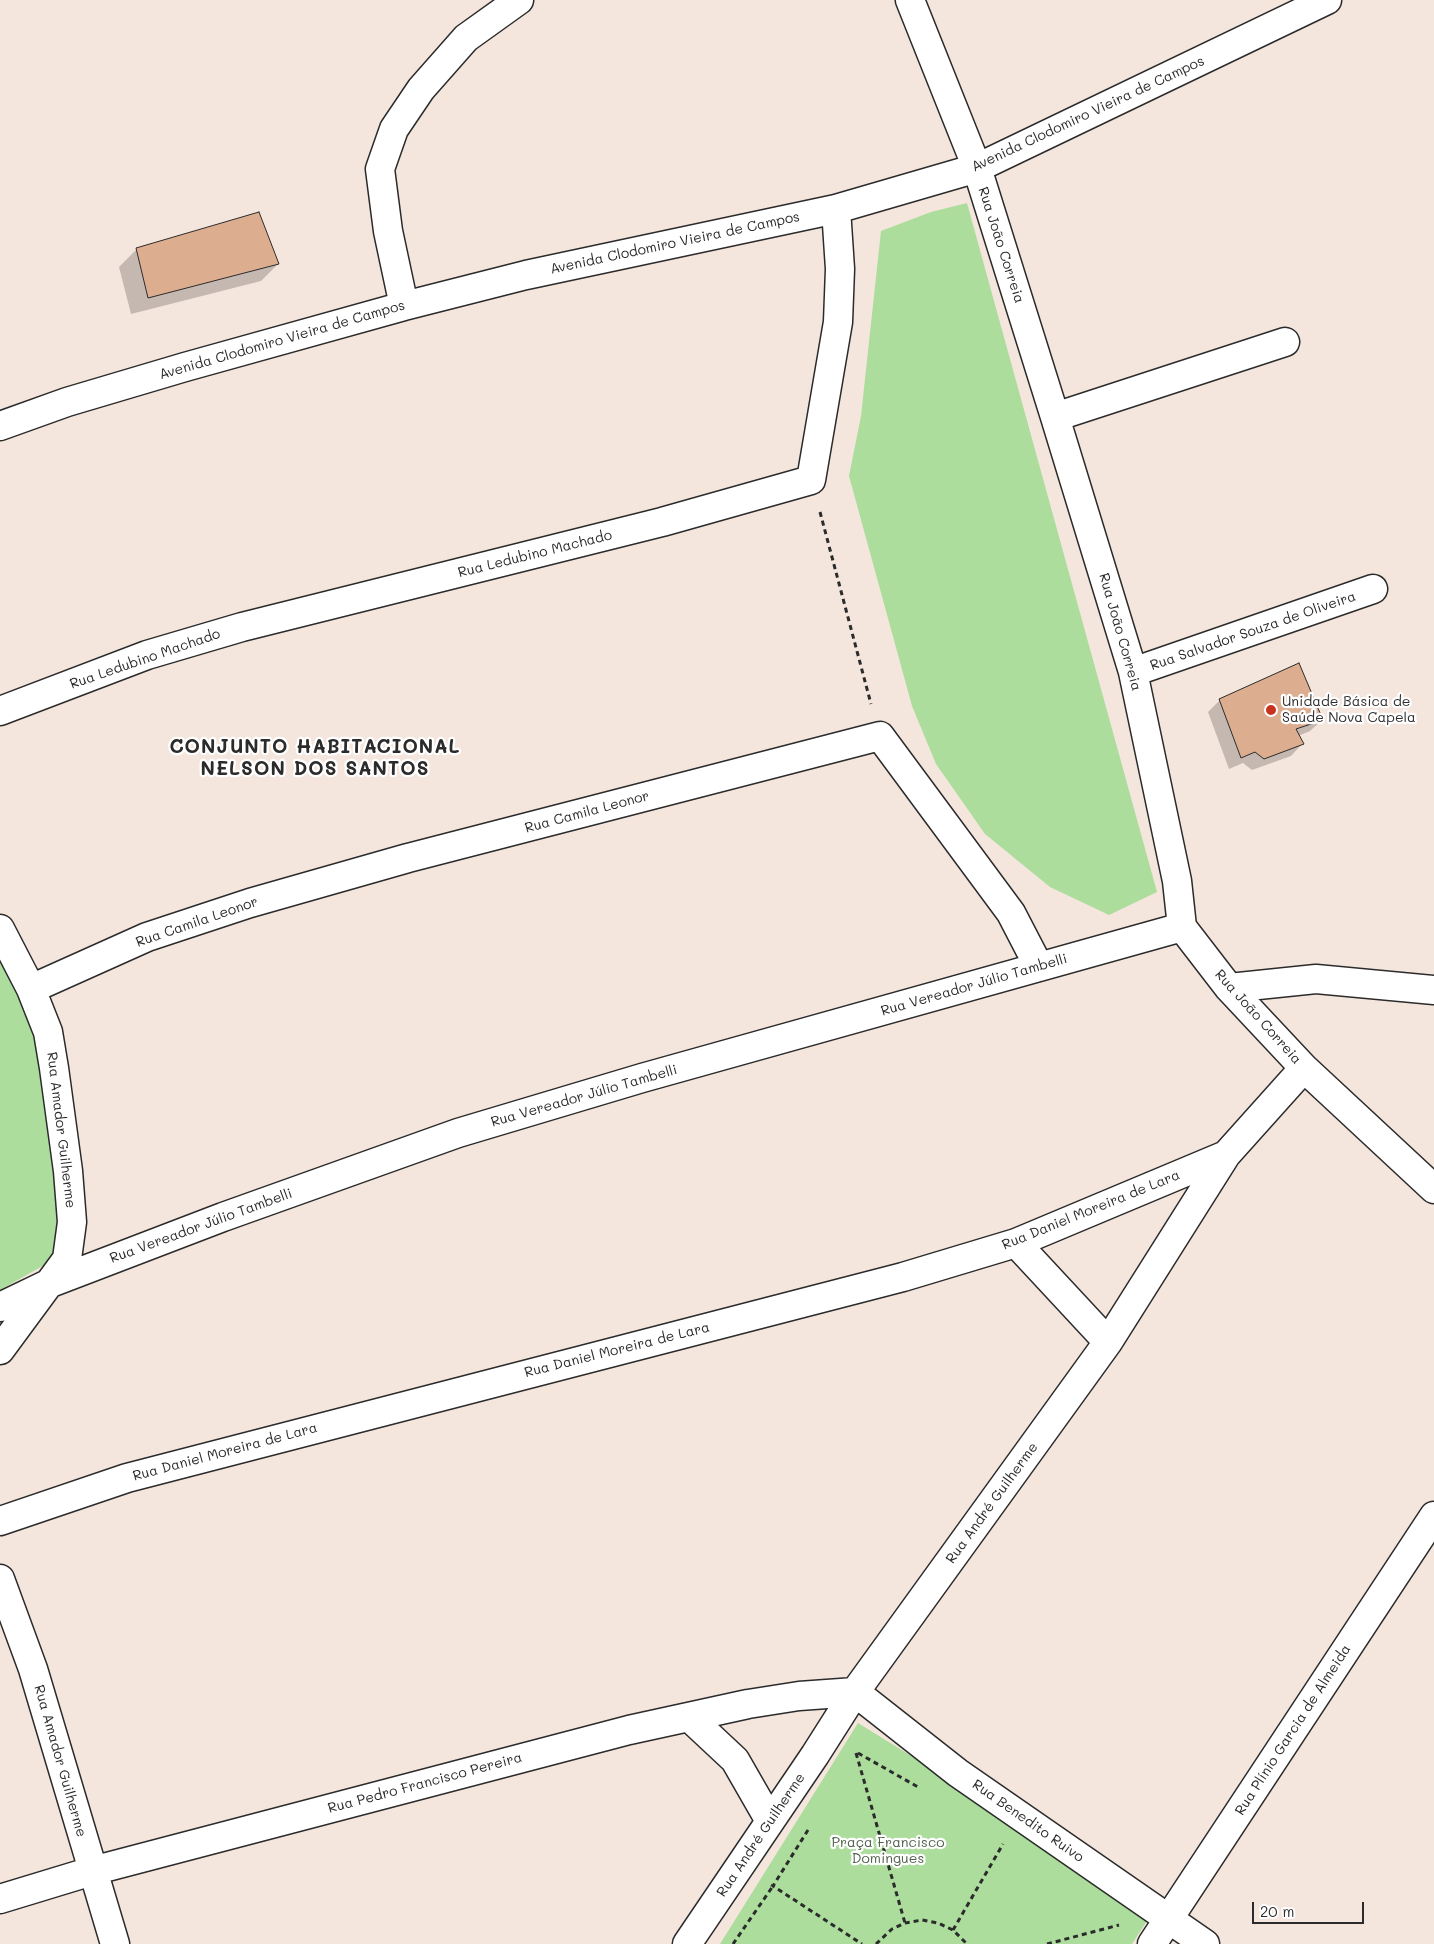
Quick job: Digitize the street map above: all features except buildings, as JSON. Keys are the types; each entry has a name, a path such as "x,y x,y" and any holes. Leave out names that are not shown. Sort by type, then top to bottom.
{"street":[{"path":"404,306 388,231 380,169 394,129 421,89 466,38 519,0"},
{"name":"Rua João Correia","path":"910,0 977,168 1056,417 1132,672 1177,881 1182,927 1229,988 1304,1068 1434,1189"},
{"name":"Avenida Clodomiro Vieira de Campos","path":"0,426 67,402 167,372 404,306 535,273 836,209 977,168 1327,0"},
{"path":"811,480 838,322 840,270 836,209"},
{"path":"1056,417 1285,342"},
{"name":"Rua Ledubino Machado","path":"0,711 147,655 242,627 644,527 811,480"},
{"name":"Rua Salvador Souza de Oliveira","path":"1132,672 1373,589"},
{"path":"880,736 1011,913 1039,967"},
{"name":"Rua Camila Leonor","path":"32,989 147,937 250,903 418,856 880,736"},
{"name":"Rua Vereador Júlio Tambelli","path":"0,1307 48,1284 223,1217 458,1133 642,1078 1182,927"},
{"name":"Rua Amador Guilherme","path":"0,930 32,989 48,1032 68,1171 72,1222 67,1259 0,1350"},
{"path":"1229,988 1316,979 1434,990"},
{"name":"Rua André Guilherme","path":"687,1944 815,1755 855,1692 1108,1342 1226,1155 1304,1068"},
{"name":"Rua Daniel Moreira de Lara","path":"0,1522 127,1478 902,1277 1016,1243 1226,1155"},
{"path":"1016,1243 1108,1342"},
{"name":"Rua Plínio Garcia de Almeida","path":"1160,1931 1434,1516"},
{"name":"Rua Amador Guilherme","path":"0,1579 33,1669 114,1944"},
{"name":"Rua Pedro Francisco Pereira","path":"0,1899 92,1871 630,1730 748,1704 799,1696 855,1692"},
{"name":"Rua Benedito Ruivo","path":"855,1692 1160,1931 1205,1944"},
{"path":"689,1717 735,1760 770,1821"}],"path":[{"path":"811,480 880,736"},
{"path":"815,1755 857,1752 924,1790"},
{"path":"852,1760 857,1752"},
{"path":"857,1752 905,1923"},
{"path":"810,1827 773,1886 862,1944"},
{"path":"953,1930 1007,1838"},
{"path":"1047,1944 1141,1919 1160,1931"},
{"path":"876,1944 892,1929 905,1923 922,1920 938,1923 953,1930 967,1944"}],"green space":[{"path":"967,203 1157,892 1109,915 1050,887 985,834 936,764 912,706 849,476 861,416 881,231 931,212"},
{"path":"0,924 57,1049 62,1255 0,1290"},
{"name":"Praça Francisco Domingues","path":"858,1723 1156,1907 1132,1944 720,1944"}],"place":[{"name":"Unidade Básica de Saúde Nova Capela","path":"1271,710"}],"district":[{"name":"CONJUNTO HABITACIONAL NELSON DOS SANTOS","path":"315,758"}]}
